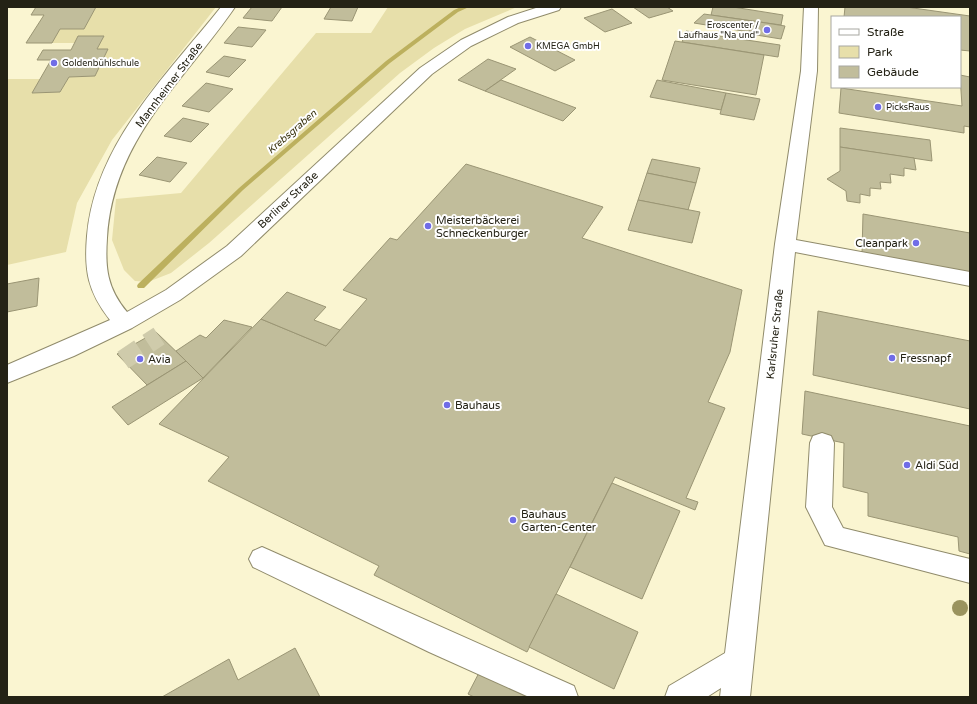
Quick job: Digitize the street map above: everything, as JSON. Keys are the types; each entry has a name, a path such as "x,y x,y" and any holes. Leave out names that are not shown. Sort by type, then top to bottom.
{"street":[{"name":"Mannheimer Straße","path":"124,323 103,294 96,274 95,230 101,198 119,154 143,115 228,7"},
{"name":"Berliner Straße","path":"7,374 66,350 124,323 173,295 234,251 426,71 466,43 478,37 513,20 554,7"},
{"name":"Karlsruher Straße","path":"735,697 785,244 809,71 811,7"},
{"path":"785,244 970,279"},
{"path":"822,443 819,506 834,537 970,571"},
{"path":"262,559 439,642 563,697"},
{"path":"680,697 738,661"}],"green space":[{"path":"96,7 216,7 112,140 77,203 66,252 7,265 7,79 40,79 33,93 60,92 69,77 95,76 108,49 97,49 104,36 79,36 75,43 52,43 60,29 84,29"},
{"path":"388,7 517,7 465,29 434,48 400,73 209,243 171,273 148,282 135,281 124,270 112,240 116,199 181,193 316,33 371,33"}],"building":[{"path":"36,7 96,7 84,29 60,29 52,43 26,43 44,15 31,15"},
{"path":"252,7 282,7 272,21 243,18"},
{"path":"331,7 358,7 352,21 324,19"},
{"path":"633,7 667,7 673,11 649,18"},
{"path":"713,7 733,7 783,15 781,25 711,15"},
{"path":"845,7 906,7 970,16 970,51 961,50 961,16 844,16"},
{"path":"612,9 632,23 605,32 584,18"},
{"path":"704,14 752,21 749,32 694,23"},
{"name":"Eroscenter / Laufhaus \"Na und\"","path":"753,21 785,26 781,39 750,34"},
{"path":"238,27 266,30 252,47 224,43"},
{"path":"686,31 780,45 778,57 682,42"},
{"path":"78,36 104,36 97,49 108,49 95,76 69,77 60,92 32,93 51,60 37,60 43,50 71,50"},
{"path":"530,37 575,60 555,71 510,47"},
{"path":"675,41 764,55 756,95 662,80"},
{"path":"224,56 246,60 229,77 206,72"},
{"path":"488,59 516,69 485,91 458,80"},
{"path":"961,75 970,77 970,127 964,126 964,133 839,113 841,88 962,106"},
{"path":"501,80 576,108 563,121 485,91"},
{"path":"657,80 726,93 721,110 650,97"},
{"path":"206,83 233,89 209,112 182,106"},
{"path":"726,93 760,99 754,120 720,114"},
{"path":"183,118 209,124 191,142 164,136"},
{"path":"840,128 930,140 932,161 840,147"},
{"path":"840,147 914,158 916,170 904,168 904,176 890,174 891,183 880,182 881,189 870,188 870,196 860,194 860,203 847,201 846,191 827,179 840,171"},
{"path":"157,157 187,163 170,182 139,175"},
{"path":"652,159 700,168 696,183 647,173"},
{"name":"Bauhaus","path":"466,164 603,207 582,238 742,290 730,352 708,402 725,408 686,498 698,502 695,510 615,477 527,652 374,575 379,566 208,481 229,457 159,424 261,319 326,346 367,299 343,290 390,238 397,240"},
{"path":"647,173 696,183 688,210 638,200"},
{"path":"638,200 700,212 692,243 628,230"},
{"name":"Cleanpark","path":"863,214 970,233 970,274 862,253"},
{"path":"39,278 37,306 7,312 7,284"},
{"path":"287,292 326,307 314,320 340,330 326,346 261,319"},
{"name":"Fressnapf","path":"818,311 970,341 970,409 813,375"},
{"path":"224,320 252,327 203,378 176,351 200,335 206,338"},
{"path":"156,332 186,361 147,385 117,354"},
{"path":"186,361 203,378 128,425 112,407"},
{"name":"Aldi Süd","path":"805,391 970,426 970,554 959,551 958,537 868,516 868,493 843,487 844,443 802,434"},
{"path":"612,483 680,511 642,599 570,567"},
{"path":"556,594 638,632 614,689 529,647"},
{"path":"295,648 320,697 162,697 229,659 238,680"},
{"path":"482,667 547,697 474,697 468,694"}],"waterway":[{"name":"Krebsgraben","path":"141,286 241,189 388,62 456,11 466,7"}],"tunnel":[{"path":"123,360 159,336"}],"place":[{"name":"Eroscenter / Laufhaus \"Na und\"","path":"767,30"},
{"name":"KMEGA GmbH","path":"528,46"},
{"name":"Goldenbühlschule","path":"54,63"},
{"name":"PicksRaus","path":"878,107"},
{"name":"Meisterbäckerei Schneckenburger","path":"428,226"},
{"name":"Cleanpark","path":"916,243"},
{"name":"Fressnapf","path":"892,358"},
{"name":"Avia","path":"140,359"},
{"name":"Bauhaus","path":"447,405"},
{"name":"Aldi Süd","path":"907,465"},
{"name":"Bauhaus Garten-Center","path":"513,520"}]}
